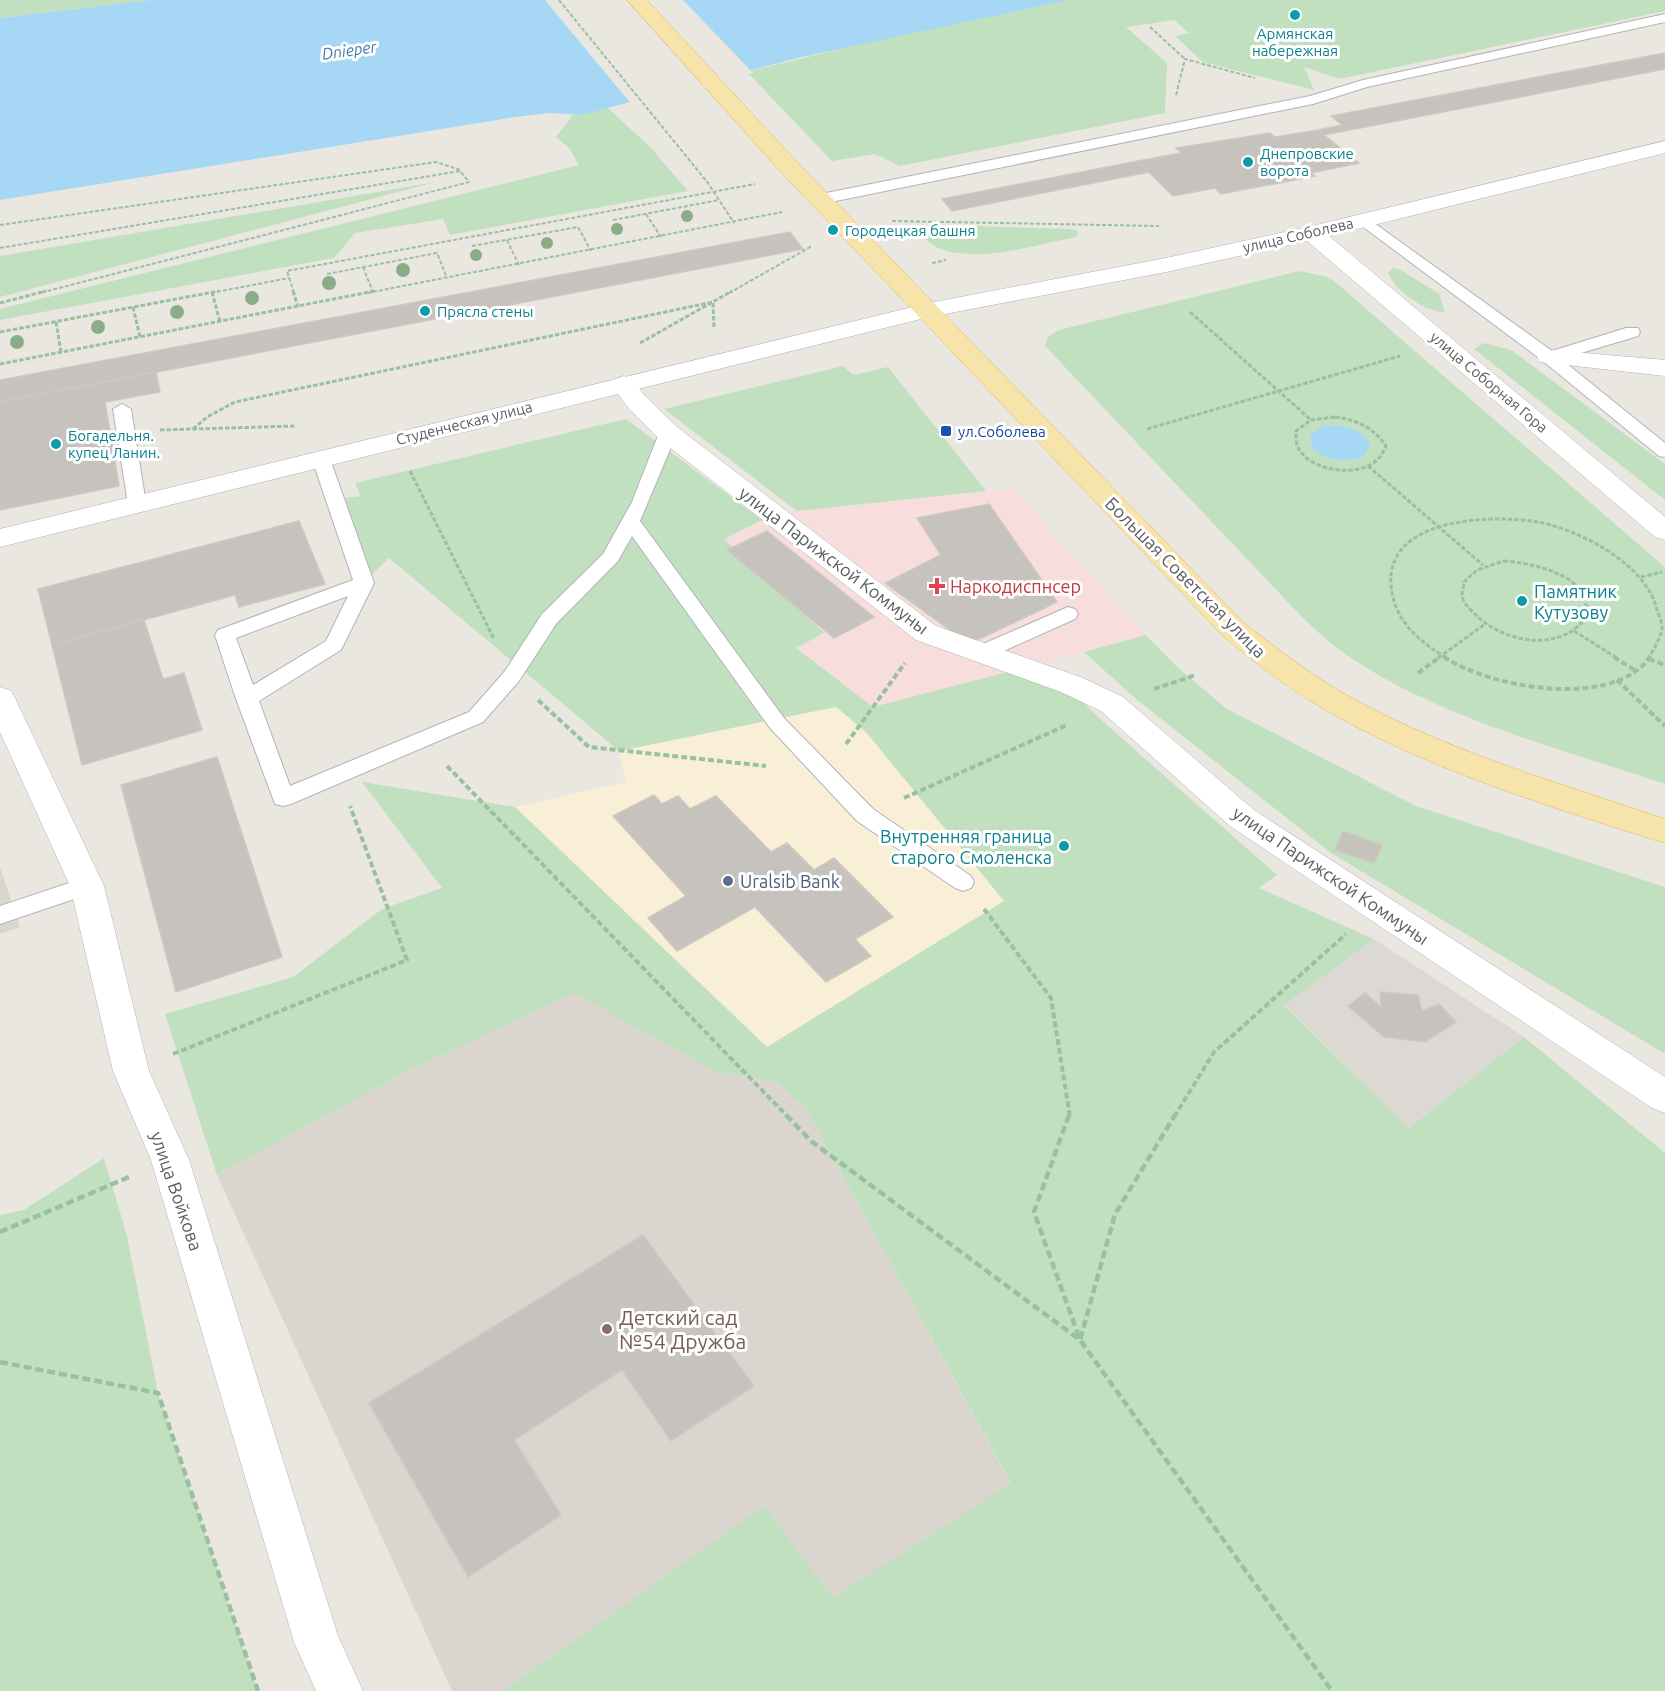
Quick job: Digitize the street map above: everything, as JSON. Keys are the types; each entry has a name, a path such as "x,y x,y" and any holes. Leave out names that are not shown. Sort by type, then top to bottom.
{"main road":[{"name":"Большая Советская улица","path":"637,0 787,165 929,310 1234,630 1295,680 1344,707 1444,753 1665,831"},
{"name":"улица Соболева","path":"929,310 1166,265 1312,233 1665,147"},
{"name":"улица Соборная Гора","path":"1312,233 1665,531"},
{"name":"Студенческая улица","path":"0,538 929,310"},
{"path":"1549,357 1665,368"},
{"name":"улица Парижской Коммуны","path":"624,384 635,400 668,433 926,633 1072,685 1112,704 1242,818 1665,1097"},
{"name":"улица Войкова","path":"0,698 87,886 130,1071 170,1160 317,1642 340,1691"}],"lane":[{"path":"821,199 1313,100 1363,84 1665,18"},
{"path":"1363,220 1549,357 1665,453"},
{"path":"1549,357 1632,332"},
{"path":"122,410 137,504"},
{"path":"364,583 225,635 283,798 476,717 512,676 549,619 611,557 631,521 668,433"},
{"path":"246,699 334,645 364,583 321,459"},
{"path":"631,521 777,723 866,815 963,882"},
{"path":"981,653 1068,614"},
{"path":"0,915 87,886"}],"path":[{"path":"559,0 708,183 734,223"},
{"path":"1150,27 1185,59"},
{"path":"0,225 435,162 460,171 469,182 0,303"},
{"path":"0,248 460,171"},
{"path":"298,307 286,271 756,184"},
{"path":"613,220 719,200"},
{"path":"0,364 519,265 782,212"},
{"path":"646,214 661,237"},
{"path":"892,221 1159,226"},
{"path":"472,246 578,227 591,251"},
{"path":"507,240 519,265"},
{"path":"633,347 812,246"},
{"path":"327,274 436,254 447,278"},
{"path":"363,267 373,292"},
{"path":"0,332 289,278"},
{"path":"212,292 220,322"},
{"path":"713,302 714,333"},
{"path":"193,429 207,417 235,402 713,302"},
{"path":"133,307 140,337"},
{"path":"1190,312 1311,420"},
{"path":"56,322 61,352"},
{"path":"1147,429 1408,354"},
{"path":"1335,417 1353,420 1374,430 1386,446 1383,455 1375,464 1344,470 1310,460 1299,451 1294,440 1296,430 1311,420 1335,417"},
{"path":"126,430 298,426"},
{"path":"1368,466 1483,565"},
{"path":"409,468 512,676 589,747 825,773 926,633"},
{"path":"1482,518 1533,521 1581,536 1625,562 1641,577 1653,594 1662,628 1649,659 1636,671 1617,680 1570,690 1513,685 1461,668 1417,639 1393,605 1390,573 1404,545 1438,526 1482,518"},
{"path":"1504,561 1528,562 1550,570 1572,582 1584,597 1587,613 1581,627 1566,636 1545,641 1527,639 1495,631 1485,624 1475,618 1463,602 1461,587 1467,574 1483,565 1504,561"},
{"path":"1641,577 1662,572"},
{"path":"1418,673 1485,624"},
{"path":"1574,631 1636,671"},
{"path":"1649,659 1665,665"},
{"path":"1617,680 1665,726"},
{"path":"866,815 1112,704"},
{"path":"423,741 811,1141 1080,1340"},
{"path":"130,1071 406,960 338,774"},
{"path":"963,882 1051,998 1070,1119 1034,1212 1080,1340 1332,1691"},
{"path":"1080,1340 1115,1214 1214,1052 1377,907"},
{"path":"0,1232 170,1160"},
{"path":"0,1362 158,1393 258,1691"}],"shaded area":[{"name":"Наркодиспнсер","path":"1012,489 1146,635 874,708 796,648 823,633 723,538 762,520 797,511"},
{"path":"836,706 867,733 1004,901 767,1047 515,807 626,782 619,751"},
{"path":"0,867 20,927 0,934"},
{"path":"1374,939 1524,1037 1409,1128 1284,1004"},
{"name":"Детский сад №54 Дружба","path":"574,992 716,1072 777,1082 807,1111 1011,1484 833,1599 764,1507 503,1691 452,1691 217,1175 404,1073"}],"green space":[{"path":"0,0 151,0 0,18"},
{"path":"1068,0 1665,0 1665,11 1339,79 1304,67 1314,90 1203,62 1175,36 1189,33 1174,20 1126,27 1167,63 1165,113 900,166 875,154 832,161 747,72 906,33"},
{"path":"608,108 650,147 688,191 450,235 443,219 355,233 334,258 0,320 0,309 579,165 570,149 556,137 573,115"},
{"path":"436,182 0,297 0,256"},
{"path":"941,225 1078,231 1077,237 1017,250 971,254 951,252 933,245 920,233"},
{"path":"1393,268 1401,270 1439,294 1445,312 1438,312 1420,305 1403,293 1388,272"},
{"path":"1299,271 1324,276 1334,281 1665,567 1665,784 1494,728 1452,711 1410,692 1372,671 1336,647 1302,617 1045,346 1051,335 1063,329"},
{"path":"1484,343 1511,350 1665,464 1665,500 1474,349"},
{"path":"843,366 854,375 888,367 986,491 797,511 664,409"},
{"path":"626,419 762,520 724,539 824,633 796,648 873,707 1042,663 1109,727 1277,875 1259,888 1374,939 1284,1005 1409,1128 1524,1037 1665,1153 1665,1691 503,1691 764,1506 833,1598 1011,1483 807,1111 777,1082 716,1072 574,993 404,1073 217,1175 165,1014 293,977 382,909 442,888 362,782 515,807 767,1047 1004,901 867,733 836,707 619,751 389,558 368,578 337,499 361,496 355,483"},
{"path":"1146,635 1176,666 1227,709 1416,806 1665,887 1665,1054 1331,853 1136,699 1084,652"},
{"path":"104,1158 127,1236 158,1393 258,1691 0,1691 0,1215 24,1210"}],"water":[{"name":"Dnieper","path":"151,0 1068,0 798,58 581,115 550,113 516,117 0,200 0,18"},
{"path":"1325,426 1347,427 1364,436 1370,445 1363,457 1336,460 1312,448 1310,434"}],"pier":[{"path":"545,0 683,0 753,73 632,105"}],"building":[{"path":"1665,53 1665,69 1324,135 1318,130 1342,125 1331,116"},
{"name":"Днепровские ворота","path":"1318,130 1359,163 1311,173 1315,176 1221,194 1215,188 1173,196 1138,161 1181,153 1176,148 1270,133 1275,137"},
{"path":"1138,161 1149,172 952,211 942,199"},
{"name":"Прясла стены","path":"790,232 803,249 0,402 0,380"},
{"name":"Богадельня. купец Ланин.","path":"156,372 160,392 105,402 119,486 0,510 0,402"},
{"path":"989,504 1057,602 969,644 885,583 941,555 917,518"},
{"path":"299,521 325,584 239,607 235,595 52,645 38,589"},
{"path":"767,531 874,617 834,638 727,550"},
{"path":"144,620 163,679 184,673 202,730 82,765 52,645"},
{"path":"217,757 282,957 176,992 121,785"},
{"path":"654,795 662,804 678,796 690,809 716,796 771,852 787,843 814,870 834,858 893,917 855,939 871,956 826,982 755,907 677,951 648,918 686,896 613,816"},
{"path":"1343,831 1382,845 1374,863 1335,850"},
{"path":"1380,992 1418,995 1422,1011 1439,1004 1456,1022 1425,1042 1384,1037 1348,1006 1365,993 1381,1007"},
{"path":"643,1235 754,1386 671,1441 622,1370 514,1440 561,1515 468,1577 369,1403"}],"place":[{"name":"Армянская набережная","path":"1295,15"},
{"name":"Днепровские ворота","path":"1248,162"},
{"name":"Городецкая башня","path":"833,230"},
{"name":"Прясла стены","path":"425,311"},
{"name":"ул.Соболева","path":"946,431"},
{"name":"Богадельня. купец Ланин.","path":"56,444"},
{"name":"Наркодиспнсер","path":"937,586"},
{"name":"Памятник Кутузову","path":"1522,601"},
{"name":"Внутренняя граница старого Смоленска","path":"1064,846"},
{"name":"Uralsib Bank","path":"728,881"},
{"name":"Детский сад №54 Дружба","path":"607,1329"}]}
